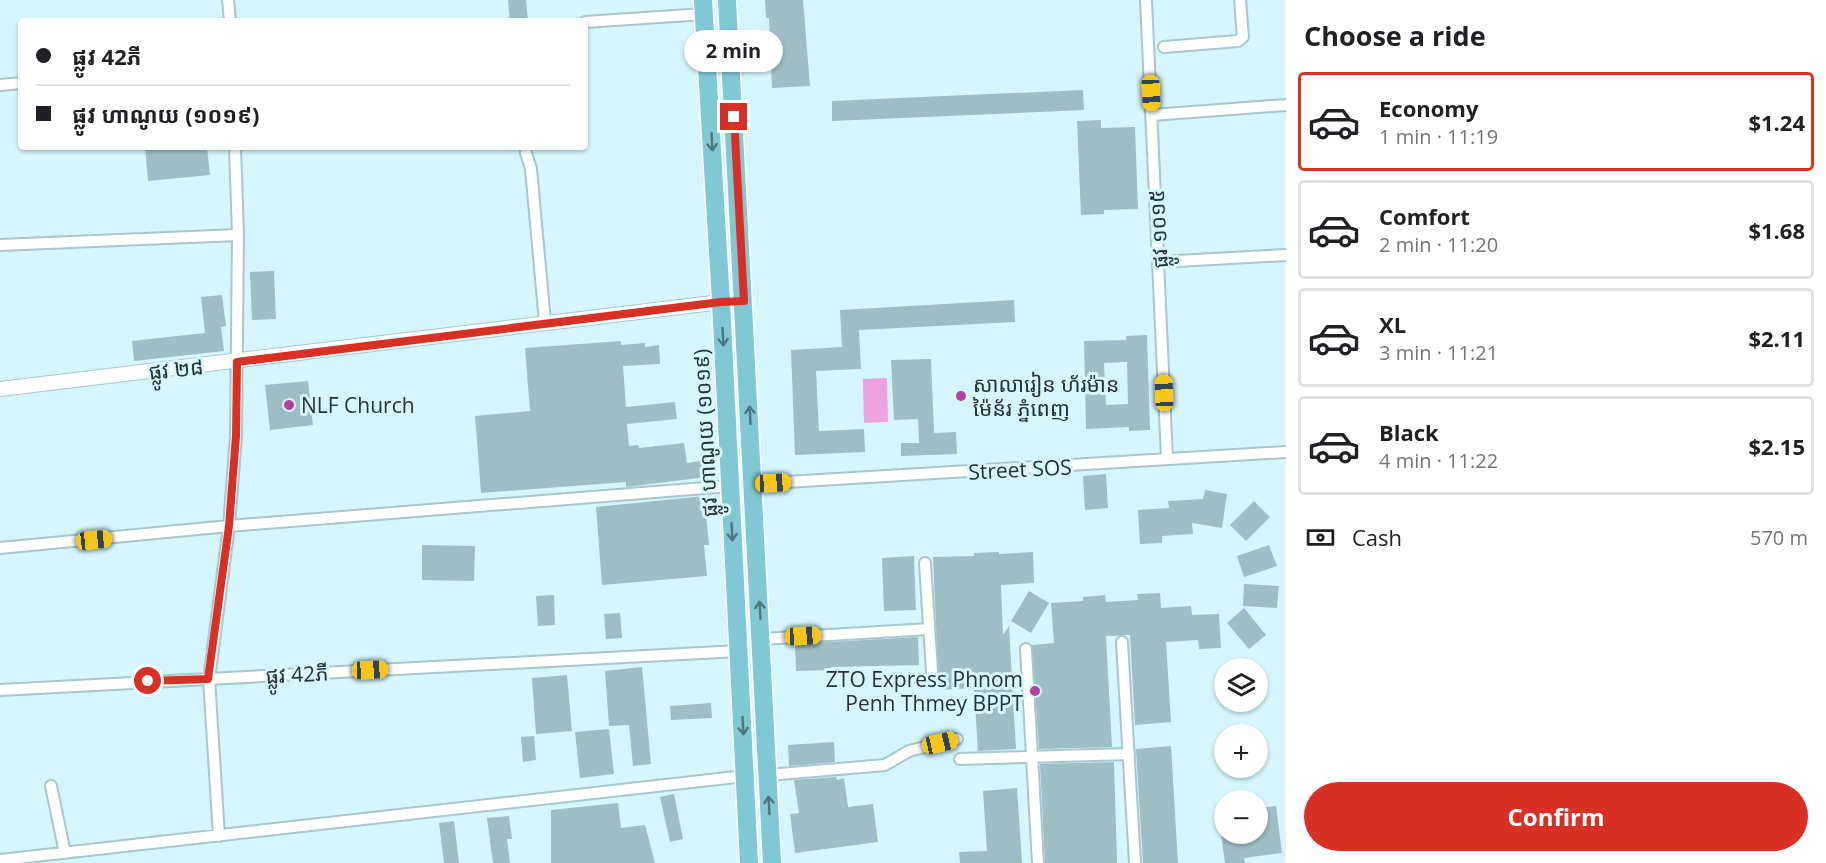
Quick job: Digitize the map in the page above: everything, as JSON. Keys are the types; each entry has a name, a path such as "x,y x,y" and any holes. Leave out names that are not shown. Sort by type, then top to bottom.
{"main road":[{"path":"727,0 772,863"},
{"name":"ផ្លូវ ហាណូយ (១០១៩)","path":"704,7 749,863"}],"street":[{"path":"228,0 230,18"},
{"name":"ផ្លូវ ១០១៥","path":"1146,0 1167,458"},
{"path":"1164,47 1238,41 1243,37 1240,0"},
{"path":"588,22 704,7"},
{"path":"0,85 18,83"},
{"path":"1152,115 1286,105"},
{"path":"219,836 208,679 229,526 236,436 238,235 236,150"},
{"path":"526,153 531,169 545,322"},
{"path":"0,245 238,235"},
{"path":"1159,262 1286,255"},
{"name":"ផ្លូវ ២៨","path":"0,389 237,362 545,322 744,301"},
{"name":"Street SOS","path":"753,484 1286,452"},
{"path":"0,548 229,526 730,486"},
{"path":"925,563 932,672"},
{"path":"761,639 929,629"},
{"path":"1122,642 1135,863"},
{"path":"1026,649 1038,863"},
{"name":"ផ្លូវ 42ភី","path":"0,690 739,651"},
{"path":"768,775 885,765 909,751 957,739"},
{"path":"960,759 1129,754"},
{"path":"0,860 745,776"},
{"path":"51,786 65,853"}],"shaded area":[{"path":"887,378 888,422 864,423 863,379"}],"building":[{"path":"508,0 526,0 528,18 510,18"},
{"path":"765,0 803,0 810,86 772,88 769,18 766,18"},
{"path":"1083,90 1084,110 832,121 832,101"},
{"path":"1101,120 1101,128 1135,127 1138,209 1104,210 1104,214 1081,215 1077,121"},
{"path":"145,150 207,150 210,175 148,181"},
{"path":"274,271 276,319 252,320 250,272"},
{"path":"222,295 226,326 221,327 224,351 134,361 132,341 205,333 201,297"},
{"path":"1014,300 1015,322 859,330 861,369 816,371 819,431 864,429 865,452 795,455 791,350 842,347 840,310"},
{"path":"1147,335 1150,430 1129,431 1129,427 1086,429 1084,341 1126,340 1126,336","holes":["1127,362 1128,404 1106,405 1104,363"]},
{"path":"621,341 621,345 645,343 645,347 659,345 660,364 623,366 626,407 675,402 677,419 627,424 629,446 638,445 639,448 684,443 687,463 705,460 707,477 626,487 626,482 481,493 475,416 530,411 525,348"},
{"path":"931,359 934,433 956,432 957,454 901,456 901,443 919,443 918,419 894,420 891,360"},
{"name":"NLF Church","path":"308,381 313,425 270,430 265,385"},
{"path":"1106,474 1108,508 1085,510 1083,476"},
{"path":"1205,490 1227,494 1222,528 1192,523 1193,534 1162,536 1162,543 1140,544 1138,510 1169,508 1168,501 1203,499"},
{"path":"704,496 709,545 704,545 707,576 602,585 596,507"},
{"path":"1254,501 1270,517 1246,541 1230,525"},
{"path":"422,545 475,546 474,581 422,580"},
{"path":"1269,545 1277,566 1244,577 1237,556"},
{"path":"999,552 999,554 1033,552 1034,583 1001,585 1003,635 1009,626 1016,749 978,751 974,688 939,690 933,557 974,556 974,553"},
{"path":"914,556 916,610 884,611 882,558"},
{"path":"1244,584 1279,586 1277,608 1243,606"},
{"path":"1029,591 1049,603 1031,633 1011,621"},
{"path":"1160,593 1161,608 1191,606 1192,615 1219,614 1221,648 1199,649 1198,640 1166,642 1171,722 1135,725 1130,635 1106,636 1112,747 1039,749 1032,645 1054,643 1051,603 1083,601 1083,597 1105,595 1106,602 1138,600 1137,594"},
{"path":"554,595 555,625 538,626 536,596"},
{"path":"1244,608 1266,635 1249,649 1227,623"},
{"path":"620,613 622,638 606,639 604,614"},
{"path":"918,637 919,665 831,667 831,670 796,671 795,644"},
{"path":"642,667 651,764 633,766 629,725 609,726 605,671"},
{"path":"567,675 572,731 536,734 532,678"},
{"path":"711,703 712,718 671,720 670,706"},
{"path":"609,729 614,774 580,778 575,732"},
{"path":"534,736 536,760 523,762 521,737"},
{"path":"834,742 835,762 789,766 788,745"},
{"path":"1171,746 1178,863 1143,863 1136,749"},
{"path":"1114,762 1117,863 1045,863 1040,764"},
{"path":"836,777 837,780 844,778 848,807 873,804 878,842 795,853 790,814 799,813 794,780"},
{"path":"1017,788 1022,863 960,863 959,852 987,851 983,791"},
{"path":"674,794 683,839 670,842 660,797"},
{"path":"618,803 621,828 645,825 655,863 551,863 551,810"},
{"path":"1276,806 1282,853 1244,858 1245,863 1225,863 1222,844 1268,844 1268,807"},
{"path":"509,816 512,839 507,839 510,863 493,863 487,818"},
{"path":"454,821 459,863 444,863 439,823"}],"place":[{"name":"សាលារៀន ហ័រម៉ាន ម៉ៃន័រ ភ្នំពេញ","path":"961,396"},
{"name":"NLF Church","path":"289,405"},
{"name":"ZTO Express Phnom Penh Thmey BPPT","path":"1035,691"}],"route":[{"path":"148,681 208,679 229,526 236,436 237,362 545,322 744,301 734,117"}]}
